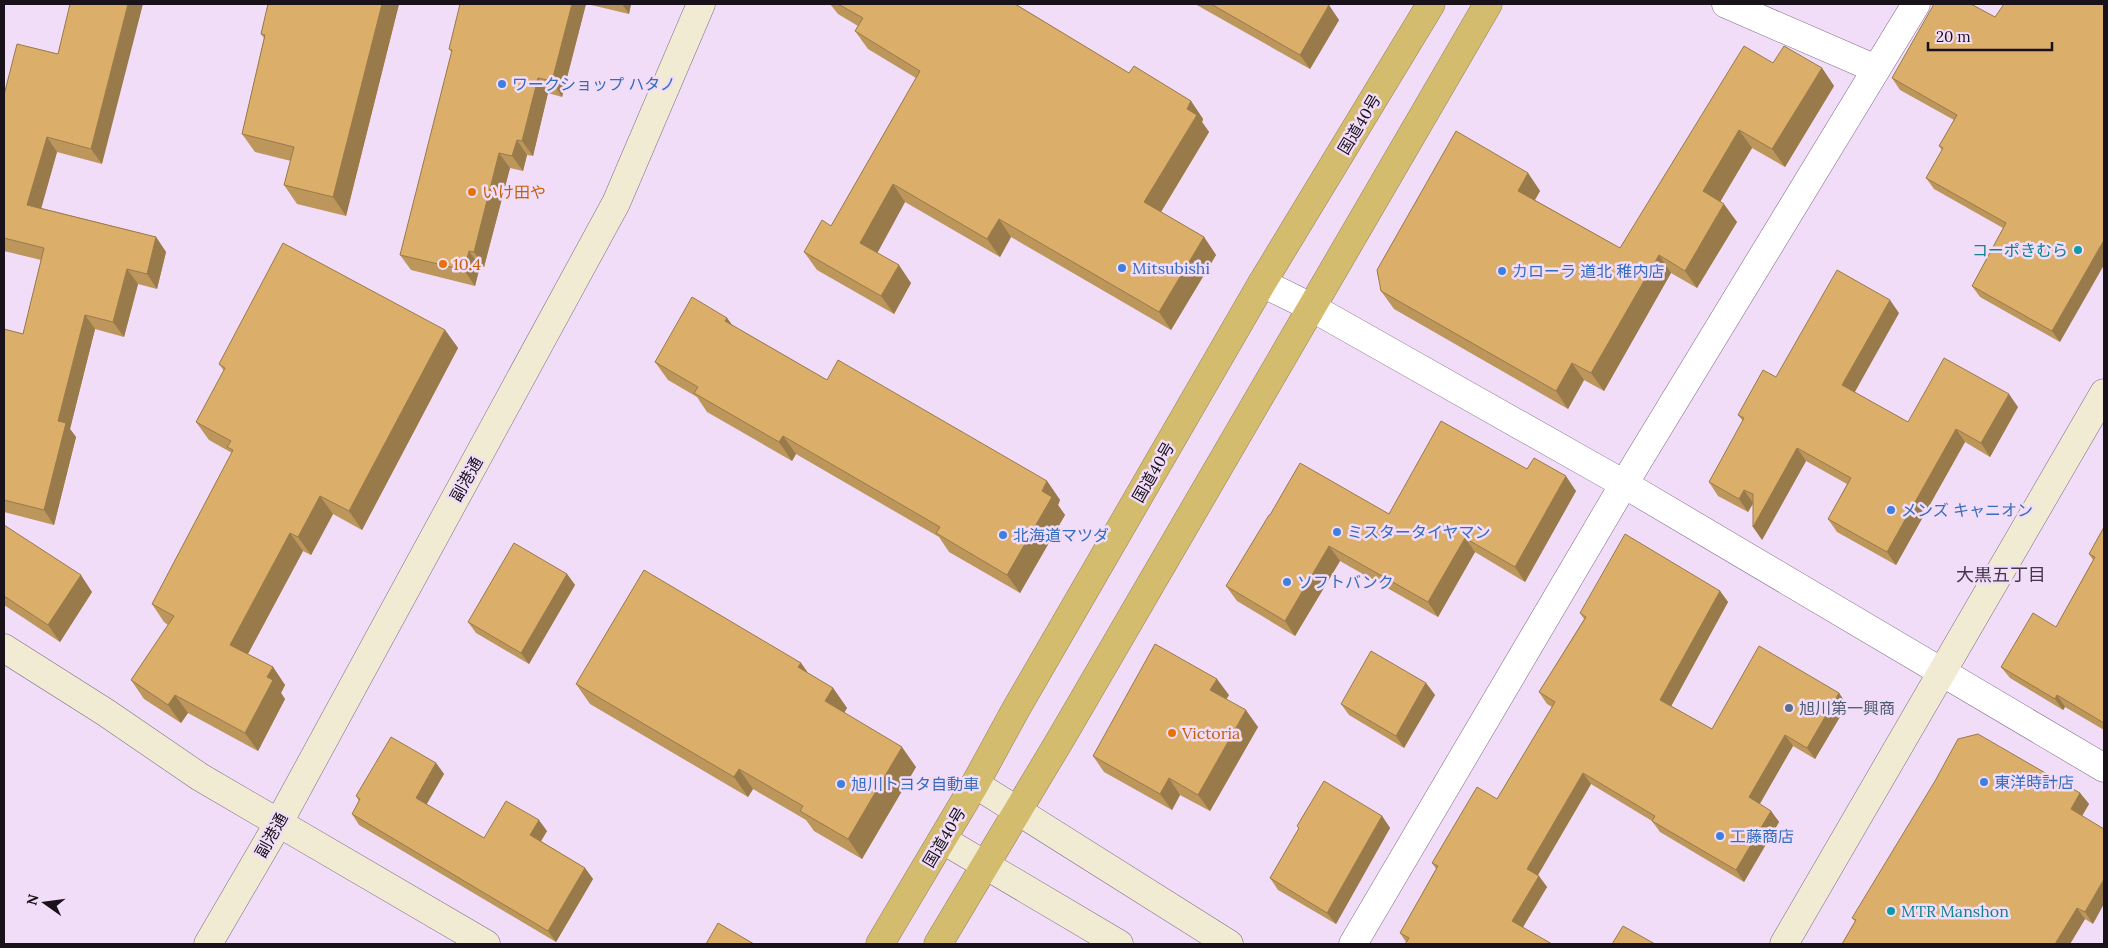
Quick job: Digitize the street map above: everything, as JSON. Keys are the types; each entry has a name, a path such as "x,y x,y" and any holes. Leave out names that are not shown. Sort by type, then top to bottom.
{"highway":[{"name":"国道40号","path":"880,944 943,840 1016,709 1262,283 1430,4"},
{"path":"938,944 1063,735 1488,4"}],"street":[{"name":"副港通","path":"208,944 278,824 616,203 701,4"},
{"path":"1726,4 1876,69"},
{"path":"1353,944 1624,484 1916,4"},
{"path":"1262,283 1311,307 1624,484 2104,768"},
{"path":"1784,944 2104,393"},
{"path":"4,648 104,712 200,777 486,944"},
{"path":"975,784 1229,944"},
{"path":"943,840 1119,944"}],"building":[{"path":"70,4 128,4 91,149 47,137 27,205 156,237 147,274 127,269 113,322 85,315 58,421 66,423 44,510 4,500 4,329 23,334 44,248 4,238 4,95 17,44 58,54"},
{"path":"268,4 382,4 333,197 284,185 294,147 242,134 265,35 261,34"},
{"path":"460,4 572,4 552,81 538,78 522,141 517,140 512,156 499,153 474,252 469,251 464,270 400,255 452,50 449,49"},
{"path":"838,4 1015,4 1129,73 1134,66 1191,101 1187,109 1197,115 1144,202 1204,237 1159,312 999,219 987,239 893,184 860,243 899,265 881,296 804,252 822,220 831,226 920,71 855,31 863,18"},
{"path":"1211,4 1326,4 1329,5 1300,55"},
{"path":"1934,4 1971,4 1995,17 2004,4 2104,4 2104,240 2052,331 1972,286 2006,223 1926,178 1943,148 1939,146 1957,115 1892,78"},
{"path":"1744,46 1773,63 1784,46 1822,68 1772,149 1739,130 1703,191 1724,204 1685,271 1659,255 1591,373 1572,363 1556,391 1381,291 1377,270 1456,131 1528,173 1518,191 1620,248"},
{"path":"283,243 445,330 349,511 320,496 298,537 290,533 230,645 273,667 267,677 273,680 245,733 175,695 168,705 131,680 174,616 152,604 233,450 227,447 231,441 196,422 225,368 219,364"},
{"path":"1837,270 1890,300 1842,385 1908,422 1944,358 2009,394 1981,443 1956,429 1887,552 1828,519 1851,478 1797,448 1753,527 1753,494 1744,490 1739,499 1709,482 1744,418 1738,415 1763,370 1776,377"},
{"path":"692,297 727,318 725,321 827,380 838,360 1047,481 1042,491 1052,497 1007,575 936,533 940,527 783,436 779,442 694,393 698,387 655,362"},
{"path":"1441,421 1527,469 1534,458 1566,476 1515,567 1465,538 1428,602 1329,546 1285,621 1226,586 1300,463 1389,514"},
{"path":"4,525 81,575 48,625 4,596"},
{"path":"2104,527 2104,723 2057,695 2055,699 2001,667 2033,613 2056,627 2095,557 2089,554"},
{"path":"1625,534 1720,591 1660,700 1712,729 1759,646 1839,693 1807,748 1785,735 1749,797 1771,811 1736,870 1652,821 1655,816 1583,773 1527,869 1539,876 1512,921 1552,944 1405,944 1409,938 1400,933 1438,866 1432,863 1477,787 1497,799 1555,702 1539,692 1586,617 1580,613"},
{"path":"514,543 567,574 521,653 468,622"},
{"path":"644,570 801,663 798,667 833,688 825,701 902,747 848,839 800,811 803,806 739,769 734,777 576,684"},
{"path":"1155,644 1217,679 1210,690 1246,710 1198,795 1169,778 1160,794 1093,756"},
{"path":"1371,651 1426,683 1396,736 1341,704"},
{"path":"1978,734 2080,793 2071,809 2104,829 2104,879 2085,912 2077,908 2055,944 1842,944 1856,920 1852,918 1935,781 1958,739"},
{"path":"391,737 436,763 416,798 484,838 506,801 539,820 530,835 585,868 548,931 352,814 360,799 356,796"},
{"path":"1324,781 1382,816 1327,913 1270,878 1299,828 1297,826"},
{"path":"718,923 754,944 706,944"},
{"path":"1623,926 1655,944 1612,944"}],"place":[{"name":"ワークショップ ハタノ","path":"502,84"},
{"name":"いけ田や","path":"472,192"},
{"name":"コーポきむら","path":"2078,250"},
{"name":"10.4","path":"443,264"},
{"name":"Mitsubishi","path":"1122,268"},
{"name":"カローラ 道北 稚内店","path":"1502,271"},
{"name":"メンズ キャニオン","path":"1891,510"},
{"name":"ミスタータイヤマン","path":"1337,532"},
{"name":"北海道マツダ","path":"1003,535"},
{"name":"ソフトバンク","path":"1287,582"},
{"name":"旭川第一興商","path":"1789,708"},
{"name":"Victoria","path":"1172,733"},
{"name":"東洋時計店","path":"1984,782"},
{"name":"旭川トヨタ自動車","path":"841,784"},
{"name":"工藤商店","path":"1720,836"},
{"name":"MTR Manshon","path":"1891,911"}],"district":[{"name":"大黒五丁目","path":"2001,575"}]}
